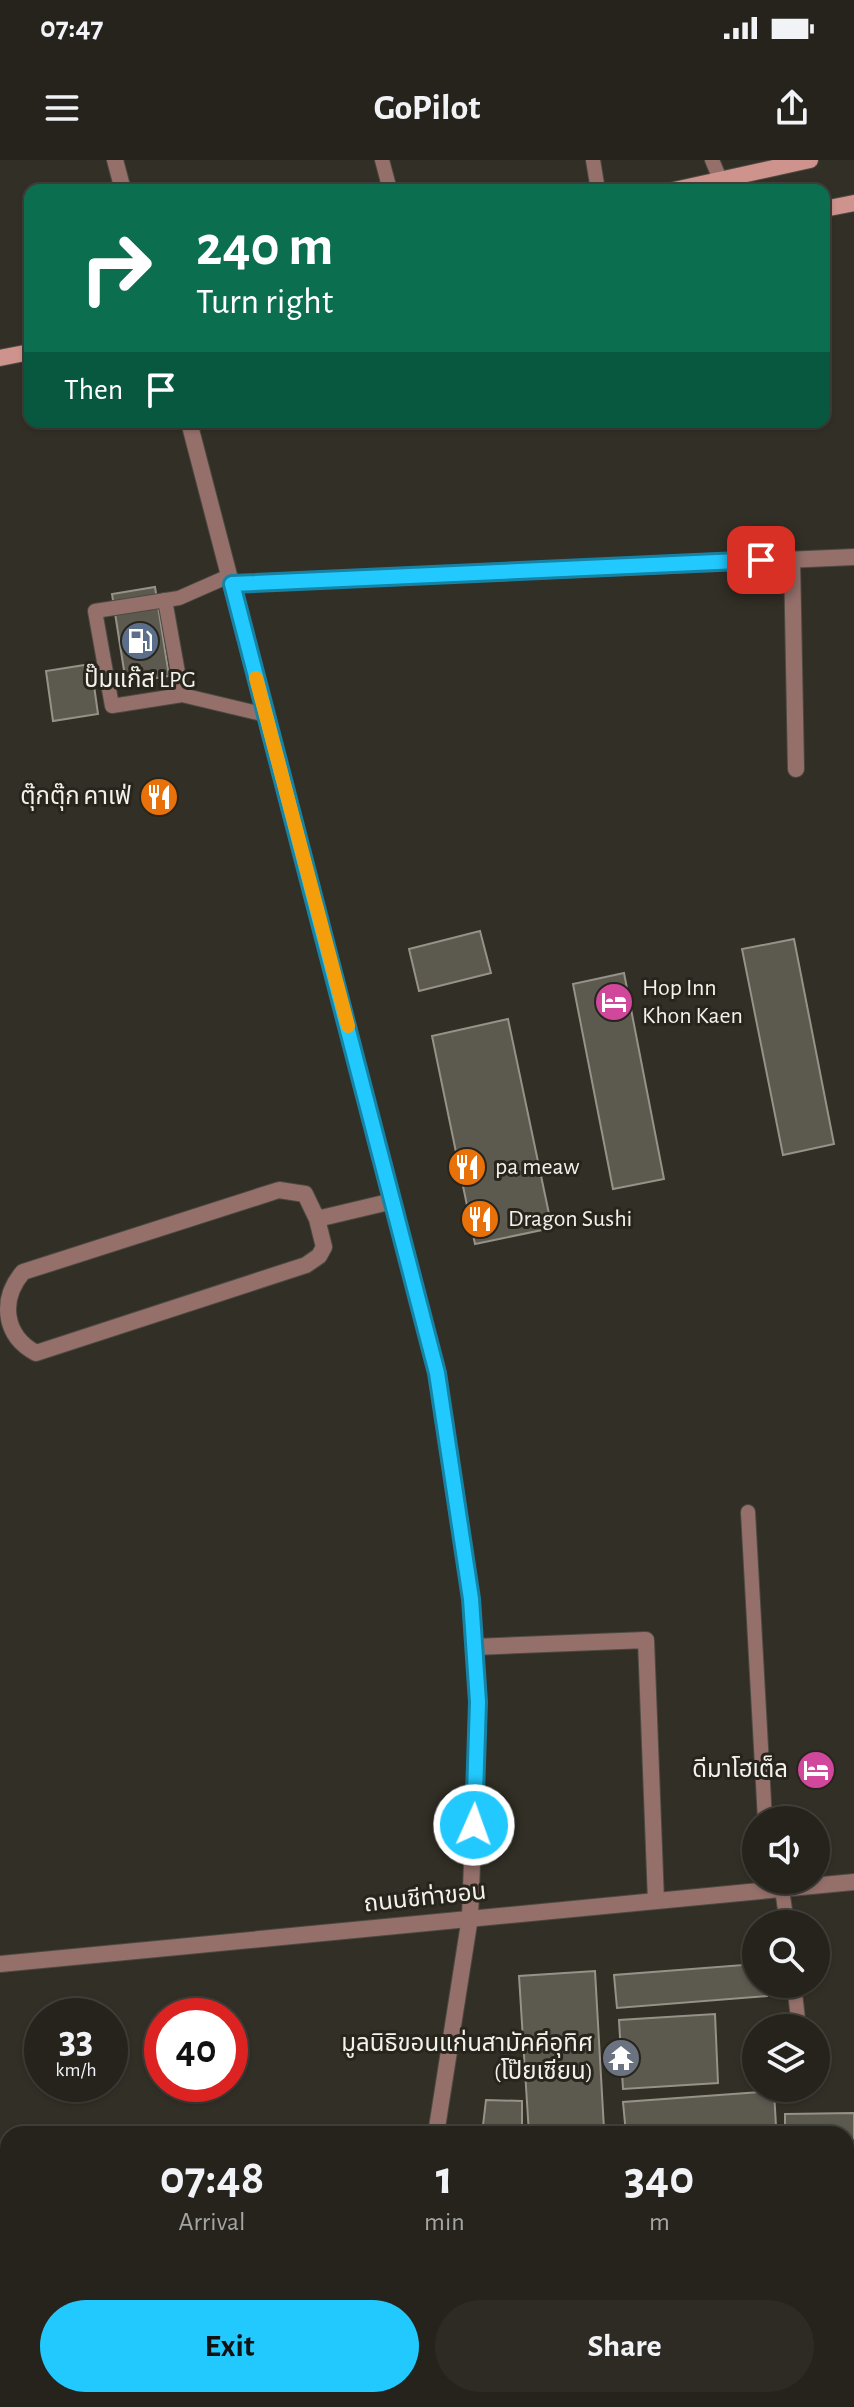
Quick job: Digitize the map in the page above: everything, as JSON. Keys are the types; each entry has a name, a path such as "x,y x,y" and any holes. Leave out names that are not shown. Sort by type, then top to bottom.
{"main road":[{"path":"699,184 768,164 810,160"},
{"path":"830,208 854,203"},
{"path":"0,358 24,353"}],"street":[{"path":"115,160 121,184"},
{"path":"191,428 440,1388 471,1599 478,1702 470,1917 437,2126"},
{"path":"230,580 854,557"},
{"path":"792,559 796,769"},
{"path":"279,1190 305,1194 317,1219 324,1247 319,1256 306,1265 36,1353 17,1342 9,1323 3,1299 9,1284 23,1272 279,1190"},
{"path":"317,1219 393,1201"},
{"path":"474,1647 646,1640 656,1901"},
{"name":"ถนนชีท่าขอน","path":"830,1883 854,1882"},
{"name":"ถนนชีท่าขอน","path":"0,1964 656,1901 742,1890"}],"lane":[{"path":"382,160 388,184"},
{"path":"593,160 597,184"},
{"path":"712,160 720,179"},
{"path":"230,580 165,600 95,611 112,706 182,695 266,715"},
{"path":"165,600 182,695"},
{"path":"748,1512 764,1806"}],"building":[{"path":"155,587 169,676 126,683 112,594"},
{"path":"91,664 98,714 53,721 46,671"},
{"path":"480,931 491,973 419,991 409,949"},
{"path":"794,939 834,1144 783,1155 742,949"},
{"path":"624,973 664,1179 613,1189 573,984"},
{"path":"508,1019 552,1228 475,1244 432,1036"},
{"path":"742,1965 742,1998 617,2008 614,1975"},
{"path":"595,1971 604,2126 528,2126 519,1976"},
{"path":"715,2014 718,2083 623,2089 619,2020"},
{"path":"742,2093 742,2102 775,2102 776,2126 625,2126 623,2102"},
{"path":"486,2100 522,2101 522,2126 483,2126"},
{"path":"854,2113 854,2126 785,2126 785,2114"}],"slow traffic":[{"path":"256,678 348,1026"}],"place":[{"name":"ปั๊มแก๊ส LPG","path":"140,641"},
{"name":"ตุ๊กตุ๊ก คาเฟ่","path":"159,797"},
{"name":"Hop Inn Khon Kaen","path":"614,1002"},
{"name":"pa meaw","path":"467,1167"},
{"name":"Dragon Sushi","path":"480,1219"},
{"name":"ดีมาโฮเต็ล","path":"816,1770"},
{"name":"มูลนิธิขอนแก่นสามัคคีอุทิศ (โป๊ยเซียน)","path":"621,2058"}],"route":[{"path":"474,1825 478,1702 471,1599 451,1449 437,1373 232,584 761,560"}]}
